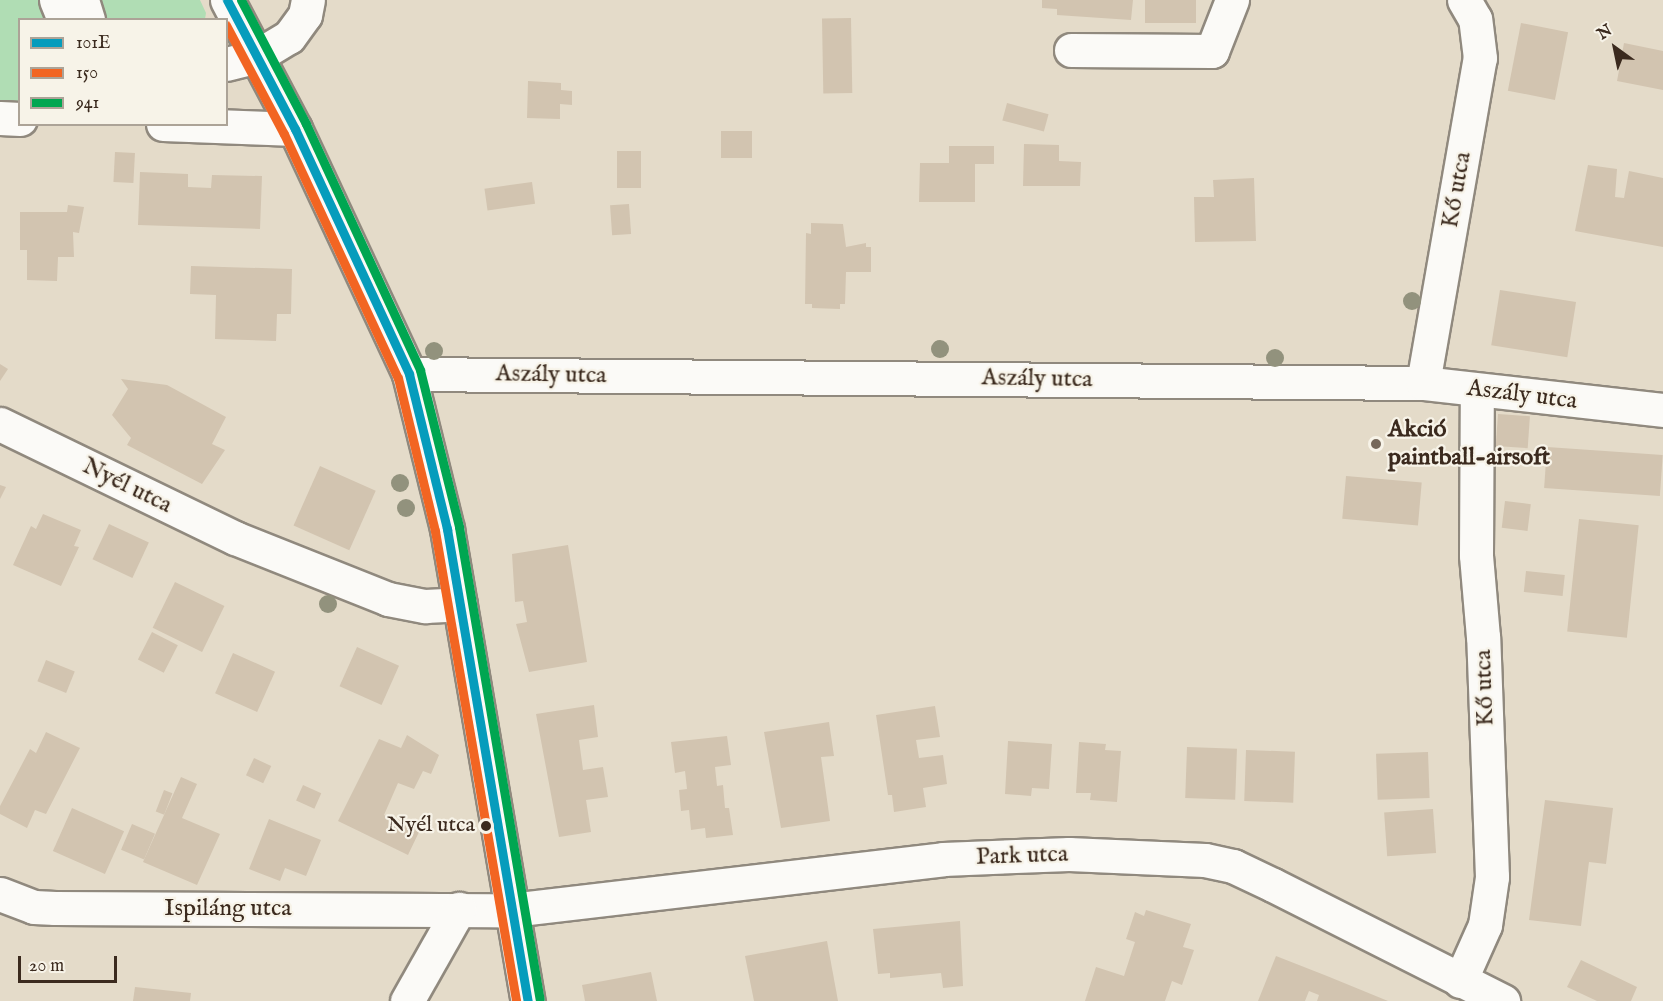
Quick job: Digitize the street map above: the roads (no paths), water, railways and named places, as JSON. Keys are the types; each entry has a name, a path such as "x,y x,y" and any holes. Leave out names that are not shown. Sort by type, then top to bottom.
{"street":[{"path":"56,0 63,18"},
{"path":"82,0 87,18"},
{"path":"227,0 242,60 295,129 409,374 428,442 460,604 528,1001"},
{"path":"242,60 289,37 305,15 308,0"},
{"path":"1071,50 1212,51 1232,0"},
{"name":"Kő utca","path":"1423,383 1480,58 1475,19 1464,0"},
{"path":"0,118 18,119"},
{"path":"216,126 295,129"},
{"name":"Aszály utca","path":"409,374 1423,383 1663,411"},
{"name":"Kő utca","path":"1460,981 1485,925 1492,877 1483,637 1476,555 1477,390"},
{"name":"Nyél utca","path":"0,424 235,537 388,599 425,606 460,604"},
{"name":"Park utca","path":"511,910 943,859 1069,854 1205,860 1233,866 1503,1001"},
{"name":"Ispiláng utca","path":"0,894 34,907 55,908 511,910"},
{"path":"407,1001 459,909"}],"place":[{"name":"Akció paintball-airsoft","path":"1376,444"},
{"name":"Nyél utca","path":"486,826"}]}
